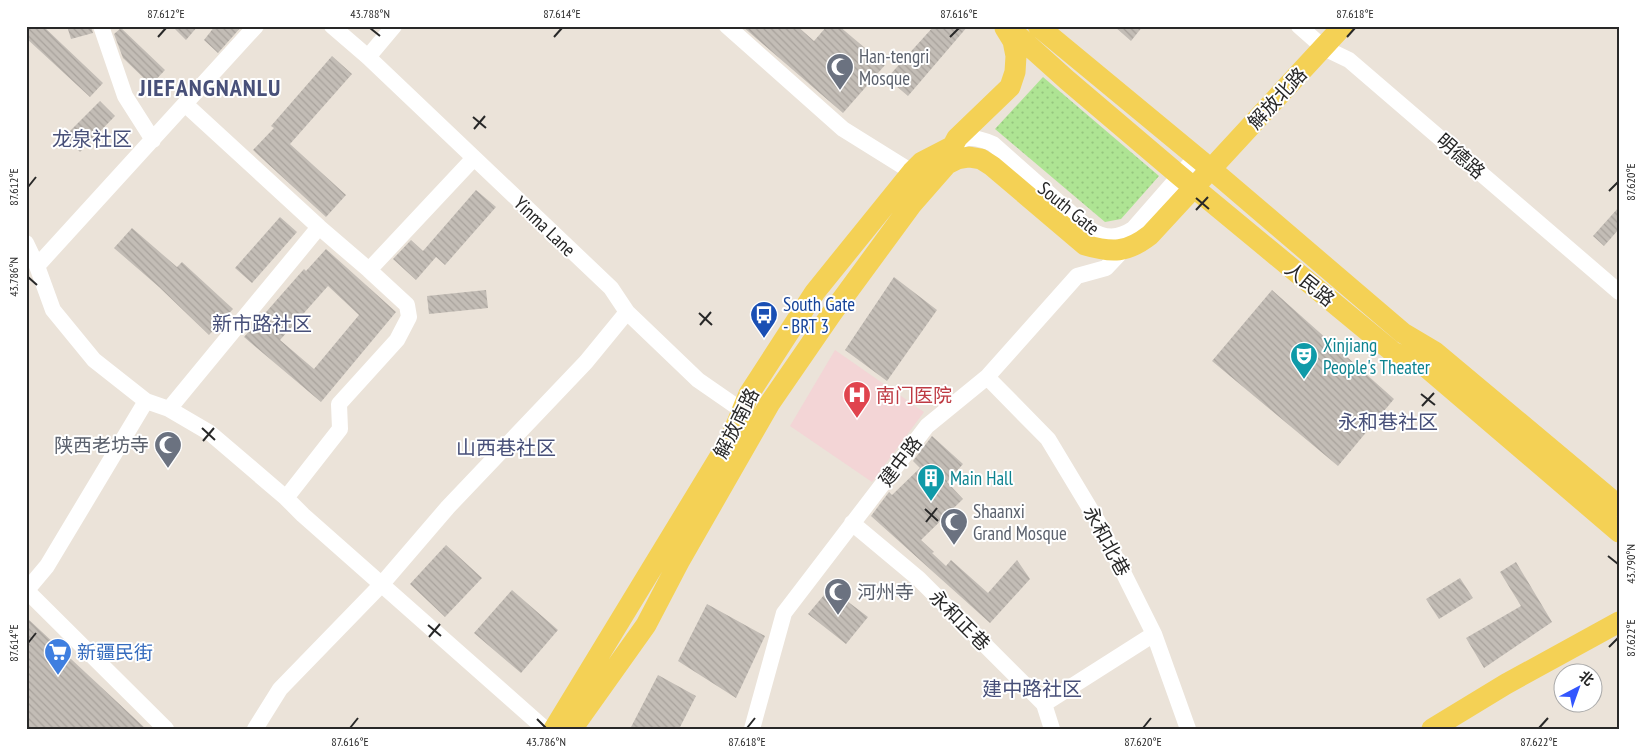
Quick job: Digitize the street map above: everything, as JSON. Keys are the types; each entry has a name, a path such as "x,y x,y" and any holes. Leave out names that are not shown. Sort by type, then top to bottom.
{"main road":[{"name":"解放南路","path":"939,174 957,138 1010,87 1015,72 1016,56 1013,40 1005,26"},
{"name":"人民路","path":"1005,26 1066,80 1394,352 1426,367 1619,532"},
{"name":"人民路","path":"1038,26 1204,163 1398,328 1435,352 1619,506"},
{"name":"解放北路","path":"1187,181 1324,48 1343,26"},
{"name":"解放南路","path":"554,729 730,440 749,394 815,292 912,172 922,162 953,146"},
{"path":"953,146 973,152 992,166"},
{"name":"解放南路","path":"572,729 646,625 680,560 770,403 832,313 912,204 947,164 957,159 969,157 981,160 992,166 1085,245 1103,250 1123,250 1141,242 1150,235 1187,181"},
{"path":"1432,729 1506,684 1619,622"}],"street":[{"path":"101,26 125,96 152,140"},
{"path":"37,266 256,26"},
{"name":"Yinma Lane","path":"332,26 368,57 611,288 627,312 698,380 760,423"},
{"path":"368,57 394,26"},
{"path":"728,26 843,129 912,172"},
{"name":"明德路","path":"1299,26 1324,48 1349,60 1619,292"},
{"path":"185,104 407,305 409,317 397,340 339,404 340,429 286,498"},
{"name":"South Gate","path":"953,146 960,139 972,138 982,139 993,144 1089,229 1106,237 1116,237 1134,229 1187,181"},
{"path":"369,270 474,158"},
{"path":"169,409 319,227"},
{"path":"26,243 37,266 53,310 94,360 146,401 169,409 210,433 546,729"},
{"name":"建中路","path":"752,729 784,613 926,426 987,377 1077,276 1106,268 1123,250"},
{"path":"255,729 280,689 381,585 448,507 586,362 627,312"},
{"name":"永和北巷","path":"987,377 1048,439 1098,522 1154,634 1188,729"},
{"path":"146,401 48,566 26,591 166,729"},
{"name":"永和正巷","path":"852,523 919,579 1044,704 1052,729"},
{"path":"1044,704 1154,634"}],"shaded area":[{"name":"南门医院","path":"835,350 924,412 872,482 790,426"}],"green space":[{"path":"1043,77 1159,176 1121,219 1105,222 995,129"}],"building":[{"path":"26,26 43,26 103,83 90,97 26,38"},
{"path":"67,26 91,26 93,33 71,39"},
{"path":"172,26 198,26 186,40"},
{"path":"215,26 242,26 218,53 204,40"},
{"name":"Han-tengri Mosque","path":"742,26 797,26 814,41 827,26 839,26 885,65 843,113"},
{"path":"934,26 968,26 908,96 887,78"},
{"path":"1114,26 1143,26 1131,41"},
{"path":"121,28 165,70 151,85 123,58 114,34"},
{"path":"332,56 352,74 290,144 346,195 326,217 253,150 274,128 271,126"},
{"path":"100,101 115,116 80,152 65,136"},
{"path":"476,190 496,207 445,265 436,257 416,280 393,259 411,240 423,251"},
{"path":"1619,207 1619,229 1604,246 1593,236"},
{"path":"280,217 297,232 252,283 235,268"},
{"path":"132,228 177,267 182,262 233,309 209,335 159,287 114,248"},
{"path":"326,249 396,312 321,402 244,337 304,269 306,271","holes":["328,286 359,315 314,369 280,340"]},
{"path":"894,277 937,310 887,381 845,350"},
{"path":"486,290 488,308 429,314 427,296"},
{"name":"Xinjiang People's Theater","path":"1272,290 1394,399 1338,466 1212,361"},
{"path":"932,436 963,464 947,482 963,499 921,540 946,566 951,560 988,593 1017,560 1030,579 990,623 871,516 889,492 892,495 920,468 913,461"},
{"path":"446,545 482,578 445,617 410,584"},
{"path":"1516,562 1552,622 1484,668 1466,638 1521,606 1500,572"},
{"path":"1460,578 1473,598 1439,619 1426,599"},
{"name":"河州寺","path":"830,588 868,617 846,644 808,614"},
{"path":"512,590 558,630 521,673 474,633"},
{"path":"707,604 765,636 736,698 678,661"},
{"name":"新疆民街","path":"26,617 146,729 26,729"},
{"path":"658,675 696,696 679,729 630,729"}],"place":[{"name":"Han-tengri Mosque","path":"840,91"},
{"name":"South Gate - BRT 3","path":"764,339"},
{"name":"Xinjiang People's Theater","path":"1304,380"},
{"name":"南门医院","path":"857,419"},
{"name":"陕西老坊寺","path":"168,469"},
{"name":"Main Hall","path":"931,502"},
{"name":"Shaanxi Grand Mosque","path":"954,546"},
{"name":"河州寺","path":"838,616"},
{"name":"新疆民街","path":"58,676"}],"district":[{"name":"JIEFANGNANLU","path":"210,87"},
{"name":"龙泉社区","path":"92,139"},
{"name":"新市路社区","path":"262,324"},
{"name":"永和巷社区","path":"1388,422"},
{"name":"山西巷社区","path":"506,448"},
{"name":"建中路社区","path":"1032,689"}]}
